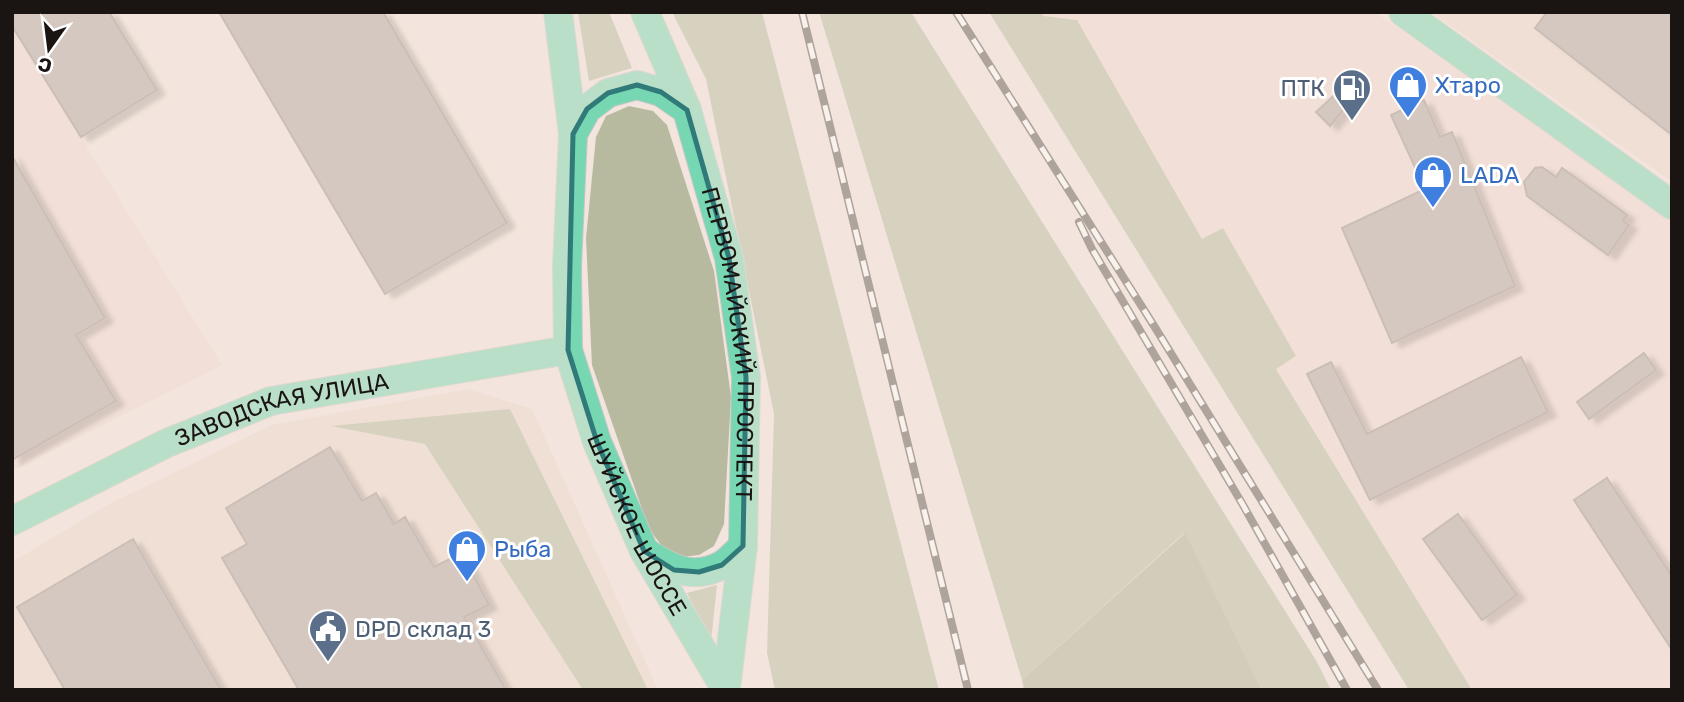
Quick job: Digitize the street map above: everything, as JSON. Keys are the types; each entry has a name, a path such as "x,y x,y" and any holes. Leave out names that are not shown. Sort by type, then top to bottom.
{"main road":[{"path":"558,12 573,134 566,266 568,350"},
{"name":"ПЕРВОМАЙСКИЙ ПРОСПЕКТ","path":"645,12 687,110 729,258 746,377 743,546 726,690"},
{"path":"1403,12 1672,205"},
{"path":"573,134 587,109 608,93 637,85 661,92 687,110"},
{"name":"ЗАВОДСКАЯ УЛИЦА","path":"12,521 167,443 271,401 568,350"},
{"name":"ШУЙСКОЕ ШОССЕ","path":"568,350 597,442 644,551 726,690"},
{"path":"644,551 674,570 699,572 722,565 743,546"}],"highlighted area":[{"path":"637,85 661,92 687,110 729,258 746,377 743,546 722,565 699,572 674,570 644,551 597,442 568,350 573,134 587,109 608,93"}],"shaded area":[{"path":"1040,12 1375,12 1672,220 1672,690 1472,690 1276,368 1296,357 1223,228 1203,240 1077,20 1043,16"},
{"path":"1431,12 1672,12 1672,182"},
{"path":"12,26 222,365 12,471"},
{"path":"468,389 532,409 658,690 12,690 12,562 109,504 272,425"}],"green space":[{"path":"578,12 609,12 632,68 589,81"},
{"path":"672,12 762,12 939,690 775,690 767,653 774,414 706,79"},
{"path":"819,12 911,12 1317,662 1331,690 1262,690 1184,533 1022,680"},
{"path":"989,12 1040,12 1044,16 1077,20 1202,239 1223,228 1296,356 1276,369 1472,690 1409,690"},
{"path":"629,106 653,111 667,125 714,271 731,397 724,524 714,546 699,555 681,557 665,550 649,529 592,365 586,238 596,137 606,116"},
{"path":"510,409 648,690 583,690 425,444 331,426"},
{"path":"1185,533 1262,690 1024,690 1022,680"},
{"path":"717,585 711,642 687,593"}],"building":[{"path":"12,12 109,12 157,90 81,137 12,26"},
{"path":"219,12 383,12 507,223 385,294"},
{"path":"1547,12 1672,12 1672,135 1535,28"},
{"path":"1341,89 1352,99 1330,126 1316,112"},
{"name":"LADA","path":"1424,100 1440,137 1452,132 1515,286 1392,343 1342,228 1425,189 1391,115"},
{"path":"12,156 105,318 76,335 116,401 12,460"},
{"path":"1542,167 1556,177 1562,168 1627,215 1623,221 1629,225 1608,255 1527,196 1524,182 1535,168"},
{"path":"1644,353 1656,370 1589,419 1577,402"},
{"path":"1521,357 1548,412 1370,500 1307,374 1331,362 1367,434"},
{"path":"330,447 362,501 376,493 394,524 405,517 434,567 462,553 489,605 464,617 506,690 299,690 222,558 247,544 226,508"},
{"path":"1607,478 1672,576 1672,650 1574,500"},
{"path":"1458,514 1517,595 1482,620 1423,539"},
{"path":"133,539 221,690 65,690 17,607"}],"railway":[{"path":"802,12 968,690"},
{"path":"956,12 1156,329 1378,690"},
{"path":"1079,222 1092,249 1243,505 1347,690"}],"place":[{"name":"Хтаро","path":"1408,119"},
{"name":"ПТК","path":"1352,122"},
{"name":"LADA","path":"1433,209"},
{"name":"Рыба","path":"467,583"},
{"name":"DPD склад 3","path":"328,663"}]}
